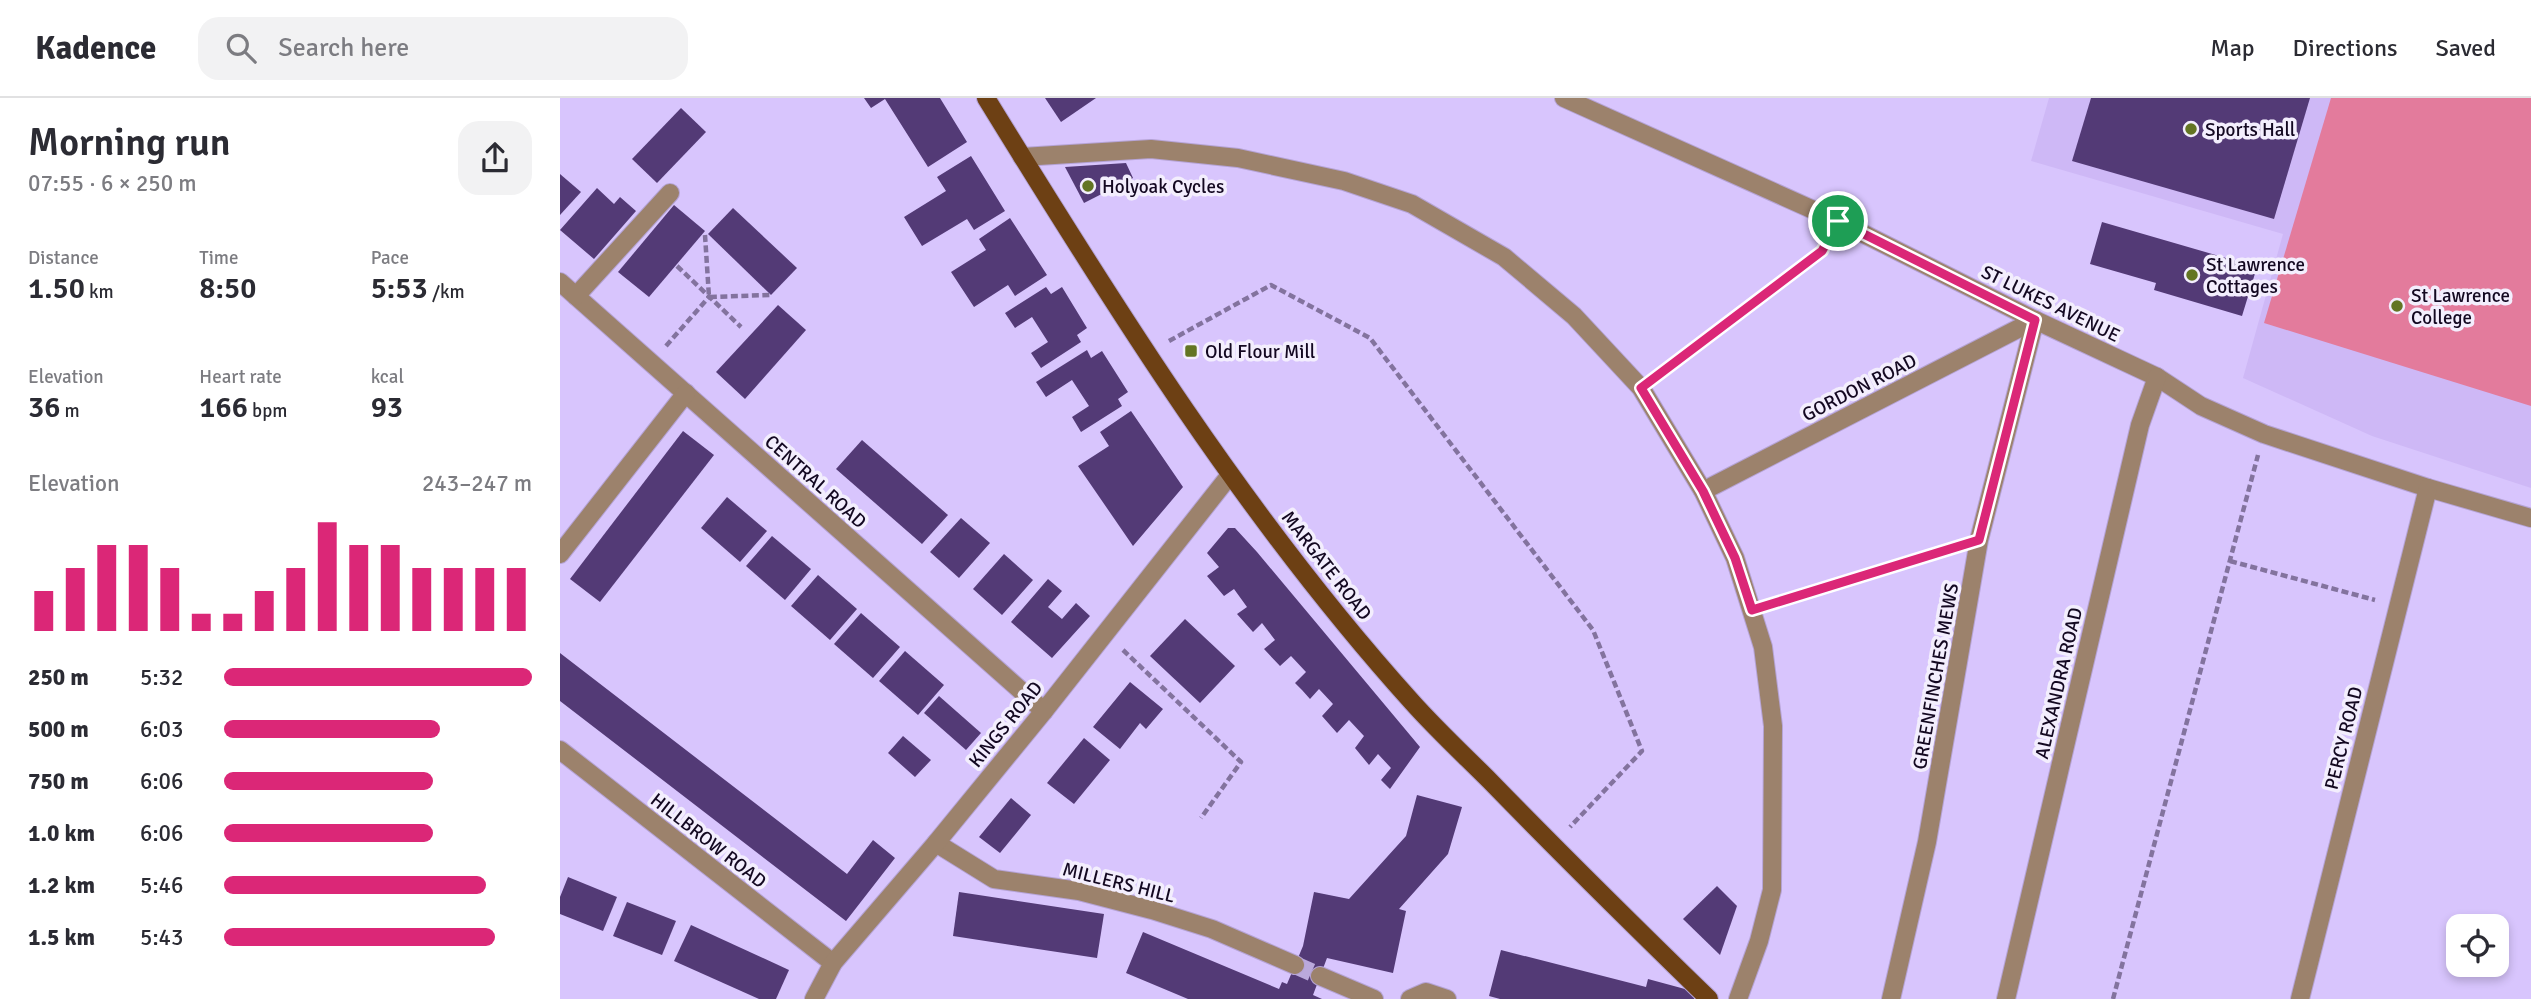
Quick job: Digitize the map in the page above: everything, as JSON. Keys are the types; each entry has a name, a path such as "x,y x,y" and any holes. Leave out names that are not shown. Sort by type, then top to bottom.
{"main road":[{"name":"MARGATE ROAD","path":"985,98 1147,353 1230,475 1325,598 1412,703 1552,846 1709,999"}],"street":[{"name":"ST LUKES AVENUE","path":"1563,98 1838,221 2035,320 2157,377 2201,405 2264,434 2428,488 2531,518"},
{"path":"1022,157 1151,149 1238,158 1344,181 1412,204 1504,257 1574,316 1641,388 1703,491 1735,558 1763,647 1773,726 1772,890 1759,940 1738,999"},
{"path":"576,296 670,193"},
{"name":"CENTRAL ROAD","path":"560,282 1044,711"},
{"name":"GORDON ROAD","path":"1703,491 2035,320"},
{"name":"GREENFINCHES MEWS","path":"1891,999 1927,842 1979,540 2035,320"},
{"name":"ALEXANDRA ROAD","path":"2006,999 2140,425 2157,377"},
{"path":"560,554 686,393"},
{"name":"KINGS ROAD","path":"814,999 832,963 936,843 1044,711 1230,475"},
{"name":"PERCY ROAD","path":"2300,999 2428,488"},
{"name":"HILLBROW ROAD","path":"560,750 832,963"},
{"name":"MILLERS HILL","path":"936,843 994,879 1079,891 1152,910 1212,929 1295,965"},
{"path":"1320,976 1374,999"},
{"path":"1410,999 1426,992 1447,999"}],"path":[{"path":"1641,388 1822,251 1838,221"},
{"path":"651,362 709,297 705,235"},
{"path":"677,266 741,327"},
{"path":"1147,353 1271,285 1370,338 1592,630 1642,751 1552,846"},
{"path":"709,297 770,295"},
{"path":"2113,999 2264,434"},
{"path":"1752,610 1979,540"},
{"path":"2230,561 2398,606"},
{"path":"1103,634 1241,762 1201,818"}],"shaded area":[{"name":"St Lawrence College","path":"2049,98 2531,98 2531,488 2372,436 2243,378 2283,234 2031,161"},
{"path":"2331,98 2531,98 2531,406 2264,323"}],"building":[{"path":"864,98 940,98 967,142 928,167 885,99 871,108"},
{"path":"1045,98 1096,98 1061,122"},
{"name":"Sports Hall","path":"2091,98 2310,98 2274,219 2072,161"},
{"path":"681,108 706,132 657,183 632,159"},
{"path":"971,156 1005,211 974,230 967,219 922,246 904,217 946,191 937,177"},
{"path":"1126,163 1133,178 1084,203 1065,167"},
{"path":"560,174 581,192 560,215"},
{"path":"597,188 614,204 620,197 636,211 594,259 560,230"},
{"path":"674,205 705,231 649,297 618,272"},
{"path":"733,208 797,268 771,295 708,234"},
{"path":"1010,218 1047,275 1015,296 1008,285 974,307 951,272 986,250 979,239"},
{"name":"St Lawrence Cottages","path":"2102,222 2257,267 2242,316 2154,290 2156,283 2090,264"},
{"path":"1046,287 1051,294 1062,287 1087,328 1077,335 1081,342 1041,368 1031,353 1048,342 1032,317 1015,328 1005,313"},
{"path":"778,305 806,330 745,399 716,372"},
{"path":"1087,350 1091,358 1102,351 1128,392 1118,399 1122,406 1081,432 1072,417 1089,406 1072,380 1046,397 1036,382"},
{"path":"1131,411 1183,487 1133,546 1078,466 1109,446 1100,432"},
{"path":"683,431 714,455 600,602 570,579"},
{"path":"862,440 948,515 922,544 836,469"},
{"path":"727,497 767,531 740,562 701,528"},
{"path":"961,518 990,543 959,578 930,552"},
{"path":"1228,528 1235,528 1257,552 1420,747 1390,789 1381,780 1391,768 1378,754 1369,765 1355,748 1364,736 1349,720 1337,733 1322,716 1333,704 1319,689 1310,699 1295,683 1306,672 1291,656 1280,666 1264,649 1275,640 1262,623 1253,632 1237,614 1247,607 1234,589 1224,596 1207,576 1219,567 1207,553"},
{"path":"772,536 811,569 785,600 746,566"},
{"path":"1004,554 1033,580 1002,615 973,589"},
{"path":"818,575 857,609 830,640 791,606"},
{"path":"1048,579 1062,591 1048,607 1062,619 1076,603 1090,616 1052,658 1011,622"},
{"path":"861,613 900,647 873,678 834,644"},
{"path":"1185,619 1235,666 1200,703 1150,656"},
{"path":"905,651 944,685 918,715 879,681"},
{"path":"560,653 847,874 873,840 895,858 846,921 560,701"},
{"path":"1130,682 1163,709 1146,729 1140,723 1120,749 1093,727"},
{"path":"939,696 981,733 966,750 924,713"},
{"path":"903,736 931,760 915,777 888,753"},
{"path":"1084,738 1110,760 1074,804 1047,783"},
{"path":"1417,795 1462,807 1448,854 1399,909 1406,911 1393,973 1327,958 1313,995 1322,999 1188,999 1126,973 1143,932 1279,989 1282,982 1287,984 1303,946 1314,892 1349,899 1406,836"},
{"path":"1011,798 1031,815 1000,853 979,837"},
{"path":"568,877 617,897 603,931 560,914 560,897"},
{"path":"1717,886 1737,906 1720,955 1683,919"},
{"path":"959,892 1104,914 1097,958 953,936"},
{"path":"627,902 676,921 662,955 613,936"},
{"path":"691,925 789,970 776,999 759,999 674,961"},
{"path":"1501,950 1646,987 1648,979 1696,992 1694,999 1500,999 1489,996"}],"tunnel":[{"path":"1295,965 1320,976"}],"place":[{"name":"Sports Hall","path":"2191,129"},
{"name":"Holyoak Cycles","path":"1088,186"},
{"name":"St Lawrence Cottages","path":"2192,275"},
{"name":"St Lawrence College","path":"2397,306"},
{"name":"Old Flour Mill","path":"1191,351"}],"route":[{"path":"1838,221 2035,320 1979,540 1752,610 1735,558 1703,491 1641,388 1822,251 1838,221"}]}
